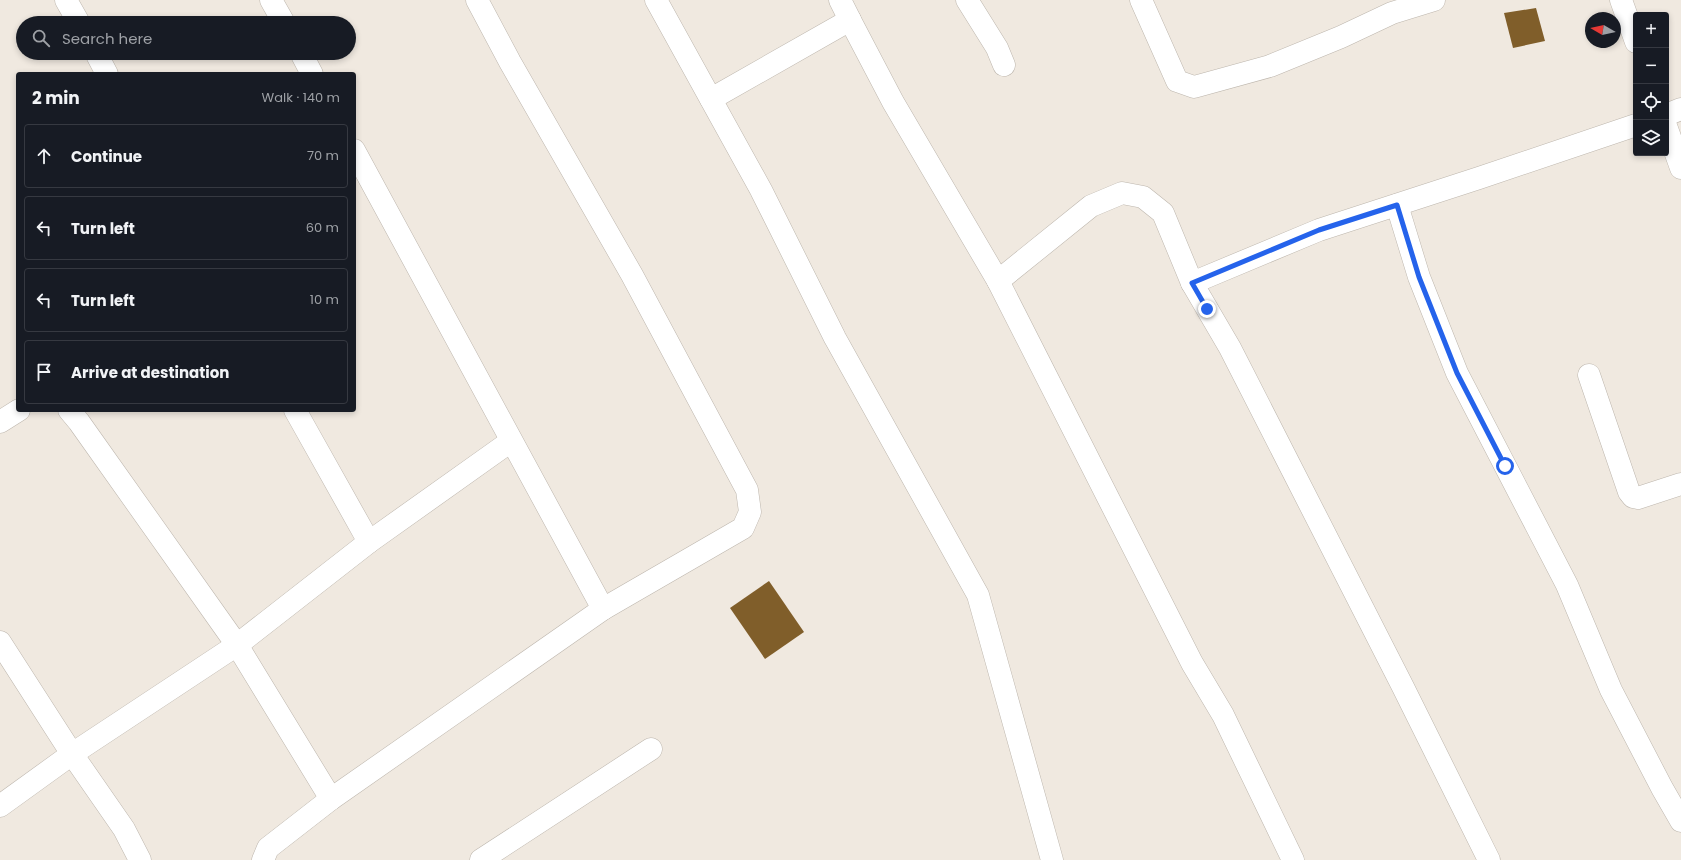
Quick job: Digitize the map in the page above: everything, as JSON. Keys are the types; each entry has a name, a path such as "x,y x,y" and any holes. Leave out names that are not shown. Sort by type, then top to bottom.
{"street":[{"path":"66,0 75,16"},
{"path":"271,0 280,16"},
{"path":"263,860 268,848 331,798 603,609 743,528 750,512 747,490 632,275 476,0"},
{"path":"656,0 761,190 835,338 978,595 1052,860"},
{"path":"840,0 893,102 998,281 1189,656 1224,715 1293,860"},
{"path":"967,0 997,48 1004,66"},
{"path":"1141,0 1177,81 1194,86 1270,66 1341,37 1392,13 1434,0"},
{"path":"1621,0 1633,34"},
{"path":"711,99 850,20"},
{"path":"100,60 106,72"},
{"path":"305,60 311,72"},
{"path":"1669,114 1681,109"},
{"path":"1192,283 1319,230 1633,126"},
{"path":"1669,134 1681,168"},
{"path":"356,154 603,609"},
{"path":"998,281 1090,206 1122,193 1142,196 1163,213 1192,283 1233,355 1403,687 1489,860"},
{"path":"1397,205 1419,277 1457,373 1567,585 1611,690 1681,822"},
{"path":"1589,375 1629,492 1633,497 1638,498 1681,484"},
{"path":"0,422 16,412"},
{"path":"71,412 237,645 331,798"},
{"path":"296,412 369,542"},
{"path":"0,806 72,754 237,645 369,542 512,441"},
{"path":"0,642 72,754 124,829 140,860"},
{"path":"481,860 651,749"}],"building":[{"path":"1536,8 1545,41 1513,48 1504,13"},
{"path":"769,581 804,632 765,659 730,608"}],"route":[{"path":"1207,309 1192,283 1319,230 1397,205 1419,277 1457,373 1505,466"}]}
